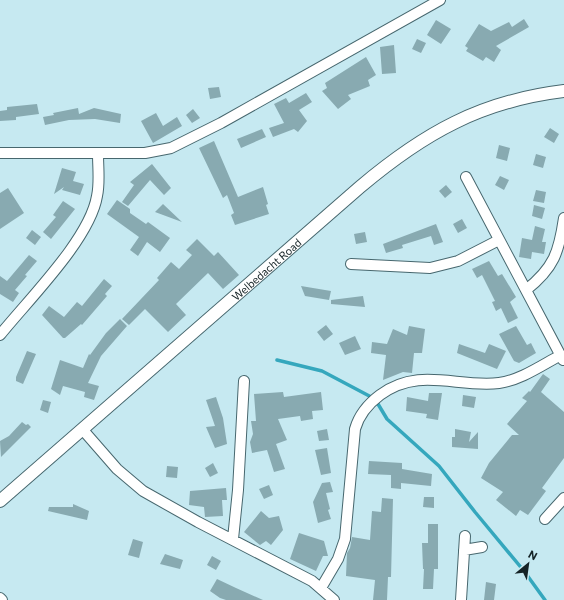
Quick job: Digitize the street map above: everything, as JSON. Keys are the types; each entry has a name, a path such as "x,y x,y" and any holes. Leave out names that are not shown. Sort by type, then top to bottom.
{"street":[{"path":"0,153 146,153 171,148 185,142 440,0"},
{"name":"Welbedacht Road","path":"0,501 360,187 416,143 453,122 487,108 532,96 564,91"},
{"path":"0,335 69,250 87,225 97,196 98,154"},
{"path":"321,588 338,559 345,538 353,438 360,417 373,401 399,385 416,380 431,379 490,383 510,381 562,358 466,177"},
{"path":"526,290 539,280 552,264 559,249 564,218"},
{"path":"351,264 430,268 458,261 499,240"},
{"path":"232,539 239,476 244,381"},
{"path":"83,430 117,469 162,503 232,539 321,588 334,600"},
{"path":"545,519 564,498"},
{"path":"461,600 465,536"},
{"path":"464,550 482,548"}],"building":[{"path":"524,19 529,27 496,46 501,50 494,62 486,57 483,61 466,51 468,48 465,46 479,24 491,31 509,22 512,27"},
{"path":"436,20 451,29 441,44 427,35"},
{"path":"417,39 426,43 421,53 412,49"},
{"path":"394,45 396,73 382,74 380,47"},
{"path":"366,57 376,75 368,80 370,86 348,95 351,99 338,109 322,91 327,88 325,83"},
{"path":"219,87 221,97 210,99 208,88"},
{"path":"306,93 312,102 299,110 307,121 298,132 294,129 273,137 269,128 284,123 274,104 286,98 289,103"},
{"path":"37,104 39,114 16,117 16,120 0,121 0,111 7,110 7,107"},
{"path":"78,108 79,114 94,108 121,114 120,123 95,119 69,120 45,125 43,117 54,115 53,113"},
{"path":"193,109 200,118 192,123 186,115"},
{"path":"156,113 163,126 177,117 182,126 153,143 141,121"},
{"path":"550,128 559,134 554,143 544,137"},
{"path":"262,129 266,137 241,148 237,139"},
{"path":"214,141 238,197 263,187 269,214 235,225 231,215 234,213 227,195 223,198 199,148"},
{"path":"499,145 510,148 507,161 496,158"},
{"path":"536,154 546,157 543,168 533,165"},
{"path":"152,164 171,188 164,195 150,180 128,206 122,202 134,185 130,182"},
{"path":"62,168 76,172 73,181 84,184 80,195 62,190 64,187 54,194"},
{"path":"500,176 509,180 504,190 495,185"},
{"path":"446,185 452,192 445,198 439,191"},
{"path":"8,188 24,213 0,229 0,193"},
{"path":"536,190 546,192 544,203 533,201"},
{"path":"117,200 130,209 130,213 146,224 148,222 170,238 160,252 147,242 138,256 130,250 139,237 107,214"},
{"path":"63,201 75,209 51,239 43,232 56,217 53,215"},
{"path":"163,204 182,222 155,212"},
{"path":"534,205 545,208 542,219 532,216"},
{"path":"462,219 467,228 458,233 453,224"},
{"path":"436,224 443,242 434,245 431,236 402,245 403,248 386,253 383,244"},
{"path":"535,226 545,229 542,242 546,242 544,254 532,252 531,259 519,257 522,238 532,240"},
{"path":"32,230 41,237 35,245 26,238"},
{"path":"365,232 367,242 356,244 354,234"},
{"path":"197,239 214,256 218,252 239,275 223,289 208,273 176,304 186,315 168,332 145,309 129,325 122,319 159,280 157,278 171,262 179,269 192,255 186,250"},
{"path":"29,255 37,261 15,290 19,293 13,302 0,294 0,276 7,281"},
{"path":"489,261 498,276 502,274 516,297 510,302 518,318 508,323 501,308 496,311 492,302 495,301 482,275 477,278 472,269"},
{"path":"104,279 112,286 105,294 107,296 82,325 81,324 65,338 63,338 42,315 49,306 64,317 77,302 82,306"},
{"path":"301,286 331,291 329,300 305,296"},
{"path":"363,296 365,307 331,304 331,300"},
{"path":"120,319 127,326 101,356 88,383 99,386 94,400 84,397 85,392 63,386 60,395 51,389 60,360 83,368 89,354 90,355 106,333"},
{"path":"326,325 333,334 324,341 317,332"},
{"path":"409,326 425,329 422,353 414,353 412,373 403,372 383,380 386,355 371,353 372,342 387,344 393,329 407,335"},
{"path":"516,326 527,345 531,343 536,353 519,363 514,361 499,334"},
{"path":"355,336 361,349 345,355 339,343"},
{"path":"459,344 485,353 489,344 506,351 497,369 457,353"},
{"path":"27,351 36,354 23,384 16,381 16,377"},
{"path":"543,374 550,379 541,392 564,412 564,458 542,488 546,491 528,515 520,510 516,516 496,500 503,492 481,478 489,463 512,435 519,435 507,424 527,401 522,398 529,391 530,392"},
{"path":"283,392 284,397 321,392 323,410 312,411 313,419 301,421 300,416 278,419 287,440 276,444 285,469 274,472 267,450 252,453 250,442 253,434 251,421 256,421 254,394"},
{"path":"429,393 442,393 438,420 426,418 427,414 406,411 407,397 428,401"},
{"path":"463,395 476,397 474,408 462,406"},
{"path":"216,397 223,418 227,444 215,448 206,427 215,426 206,400"},
{"path":"43,400 51,402 48,413 40,410"},
{"path":"22,422 31,427 1,457 0,441 9,436"},
{"path":"327,429 329,440 319,441 317,431"},
{"path":"455,429 471,432 469,442 478,432 478,449 452,447 452,437 455,437"},
{"path":"327,448 331,473 321,475 315,450"},
{"path":"369,461 402,463 402,469 432,474 431,486 401,483 401,489 391,488 391,475 368,474"},
{"path":"213,463 218,473 210,477 205,468"},
{"path":"167,466 178,467 177,478 166,477"},
{"path":"330,482 333,492 326,493 330,509 328,510 331,519 318,523 313,502 322,483"},
{"path":"269,485 273,495 264,499 259,489"},
{"path":"226,488 227,500 222,500 223,516 205,517 204,507 189,505 190,491"},
{"path":"424,497 434,497 434,508 423,507"},
{"path":"382,498 393,499 391,577 388,577 387,600 373,600 375,580 346,576 347,553 350,548 352,537 370,540 372,511 381,512"},
{"path":"73,504 89,511 87,520 48,511 49,507 73,507"},
{"path":"261,511 269,518 279,516 283,530 271,545 266,541 260,545 244,532"},
{"path":"428,524 438,524 438,569 434,569 433,589 423,589 424,569 422,543 428,543"},
{"path":"299,533 324,541 328,556 323,556 316,571 290,559"},
{"path":"133,539 143,542 139,558 128,555"},
{"path":"165,554 183,560 180,569 160,564"},
{"path":"212,556 221,561 216,570 207,565"},
{"path":"217,579 263,600 226,600 220,598 210,591"},
{"path":"486,582 496,584 494,600 484,600"}],"waterway":[{"path":"277,360 322,371 375,399 387,419 439,466 524,571 545,600"}]}
